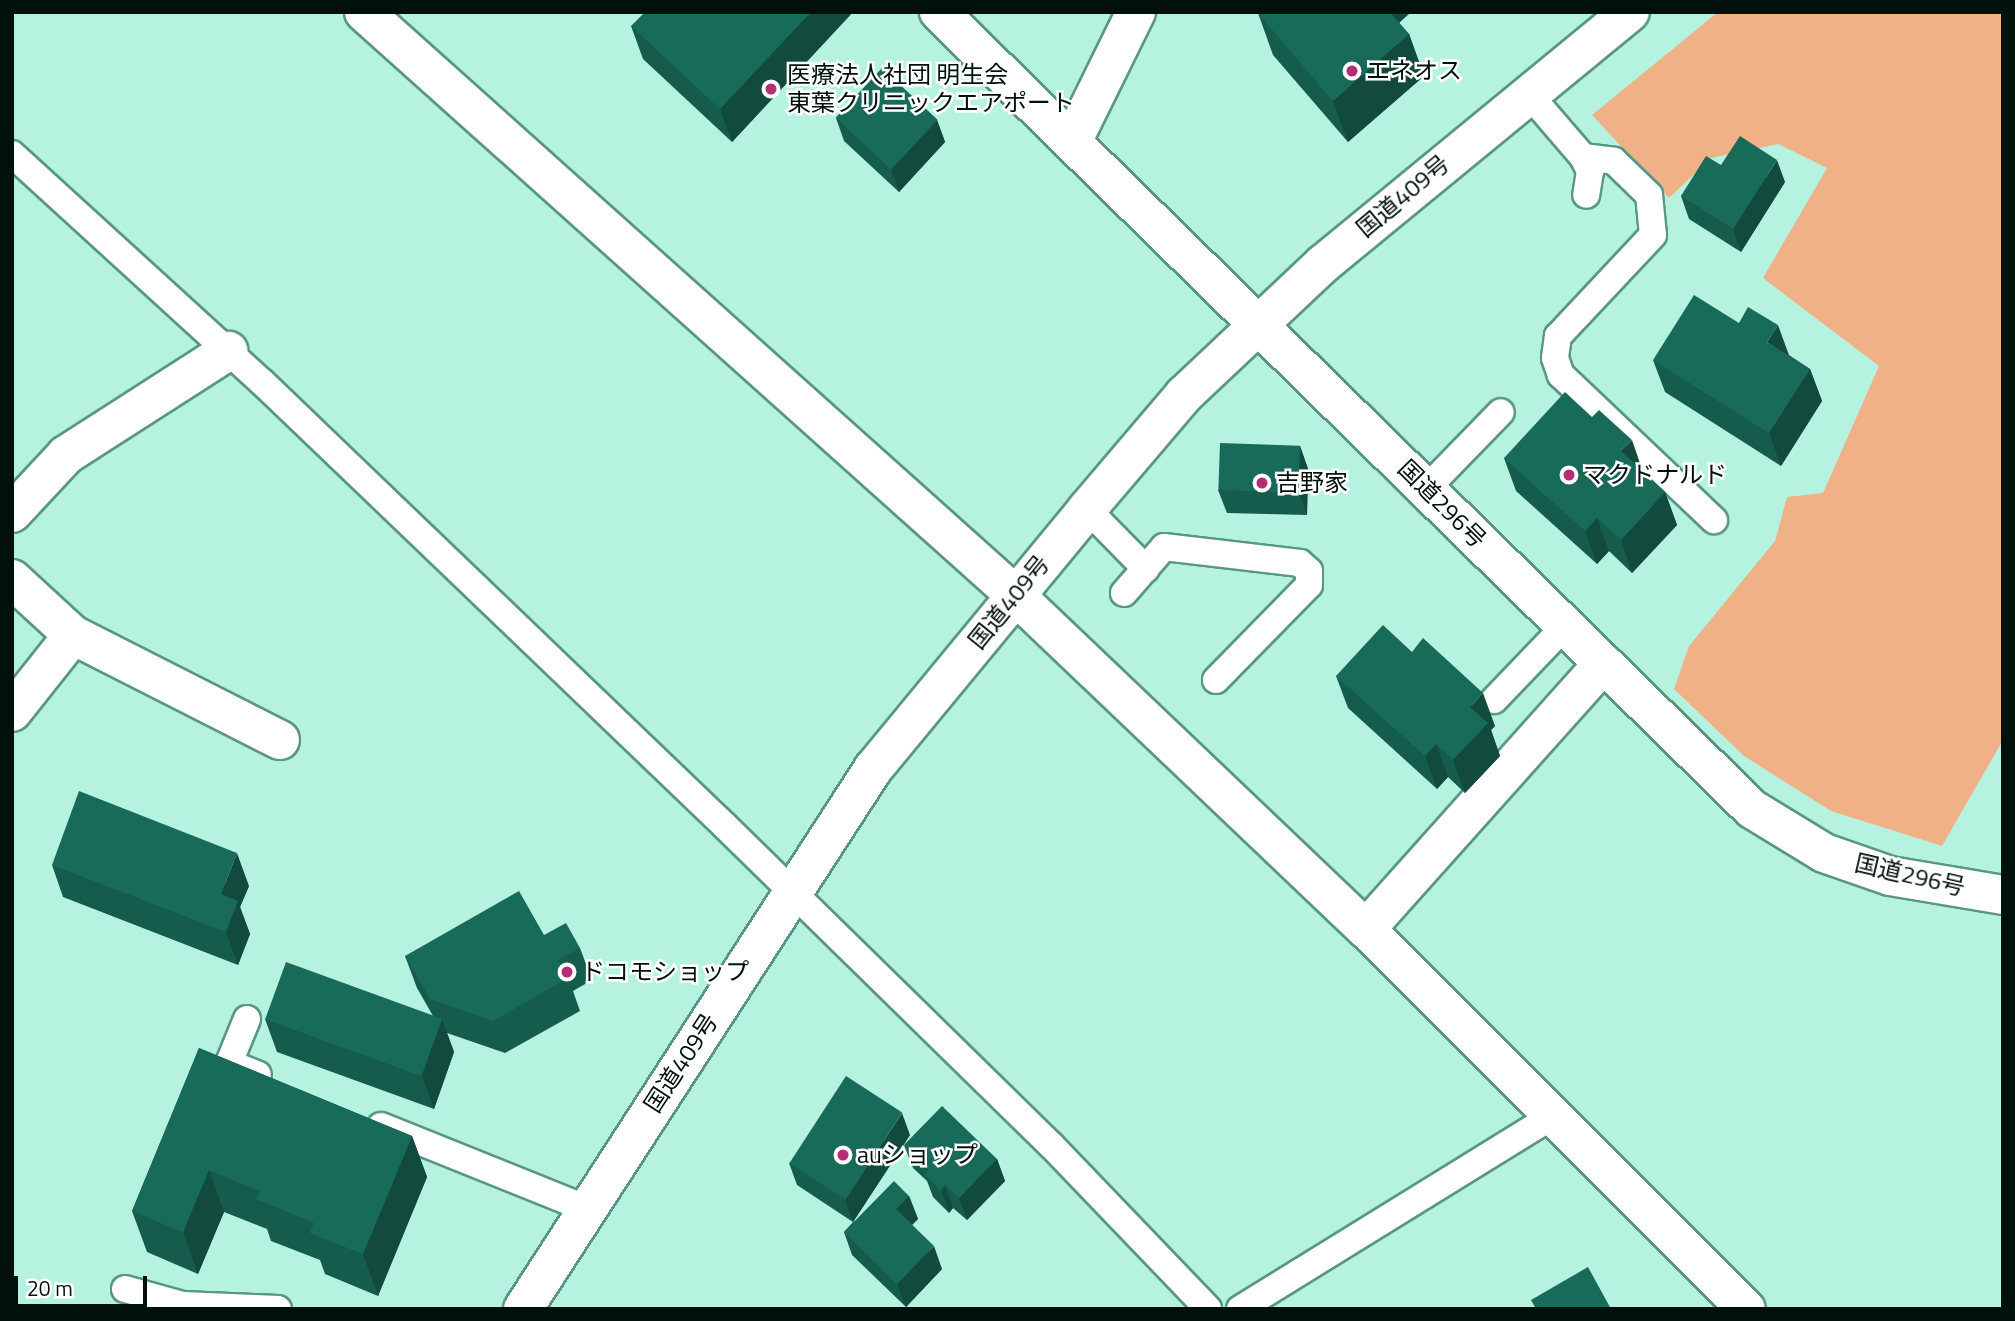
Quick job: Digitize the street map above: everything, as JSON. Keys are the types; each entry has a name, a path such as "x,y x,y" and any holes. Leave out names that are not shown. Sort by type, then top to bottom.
{"main road":[{"path":"363,12 1014,594 1366,929 1746,1309"},
{"name":"国道296号","path":"939,12 1073,140 1752,809 1824,853 1890,876 2003,895"},
{"path":"1073,140 1136,12"},
{"name":"国道409号","path":"523,1309 873,769 1014,594 1184,395 1259,323 1528,93 1630,12"},
{"path":"12,513 66,455 228,351"},
{"path":"12,579 73,635 280,740"},
{"path":"12,712 73,635"},
{"path":"1366,929 1603,664"}],"lane":[{"path":"1528,93 1583,157 1590,171 1586,195"},
{"path":"12,154 228,351 791,892 1051,1145 1208,1309"},
{"path":"1583,157 1614,160 1649,195 1653,235 1558,336 1555,358 1562,374 1714,520"},
{"path":"1426,489 1501,412"},
{"path":"1087,509 1146,569"},
{"path":"1124,593 1164,547 1300,563 1309,571 1309,585 1216,680"},
{"path":"1494,700 1565,626"},
{"path":"247,1019 229,1063 280,1084"},
{"path":"357,1116 587,1209"},
{"path":"1240,1309 1552,1116"},
{"path":"125,1289 183,1306 278,1309"}],"shaded area":[{"path":"1718,12 2003,12 2003,740 1942,846 1831,811 1744,756 1674,689 1689,646 1775,541 1787,497 1823,493 1879,366 1763,278 1827,168 1778,144 1711,158 1669,198 1592,115"}],"building":[{"path":"645,12 811,12 720,109 631,26"},
{"path":"1259,12 1390,12 1409,34 1333,101"},
{"path":"882,68 938,120 891,170 836,118"},
{"path":"1740,136 1777,160 1733,229 1681,196 1706,156 1721,165"},
{"path":"1694,295 1739,323 1748,307 1778,325 1767,342 1810,369 1769,433 1653,360"},
{"path":"1565,392 1592,417 1599,410 1632,440 1620,451 1665,492 1621,540 1597,518 1585,531 1504,458"},
{"path":"1220,443 1300,446 1298,493 1218,490"},
{"path":"1383,625 1412,652 1423,638 1483,693 1470,707 1488,723 1453,760 1436,744 1425,756 1336,676"},
{"path":"79,791 237,853 221,894 238,901 226,932 52,865"},
{"path":"519,891 544,935 566,923 580,948 558,960 568,978 493,1021 430,999 405,956"},
{"path":"286,962 442,1019 421,1076 265,1019"},
{"path":"199,1048 412,1136 363,1254 310,1233 314,1223 256,1199 260,1191 209,1170 183,1232 132,1211"},
{"path":"846,1076 902,1112 846,1200 789,1163"},
{"path":"942,1106 997,1159 959,1198 945,1185 941,1190 924,1175 929,1169 904,1145"},
{"path":"894,1181 909,1196 896,1209 934,1246 897,1284 844,1232"},
{"path":"1588,1267 1611,1309 1536,1309 1531,1300"}],"place":[{"name":"エネオス","path":"1352,71"},
{"name":"医療法人社団 明生会 東葉クリニックエアポート","path":"771,89"},
{"name":"マクドナルド","path":"1569,475"},
{"name":"吉野家","path":"1262,483"},
{"name":"ドコモショップ","path":"567,972"},
{"name":"auショップ","path":"843,1155"}]}
